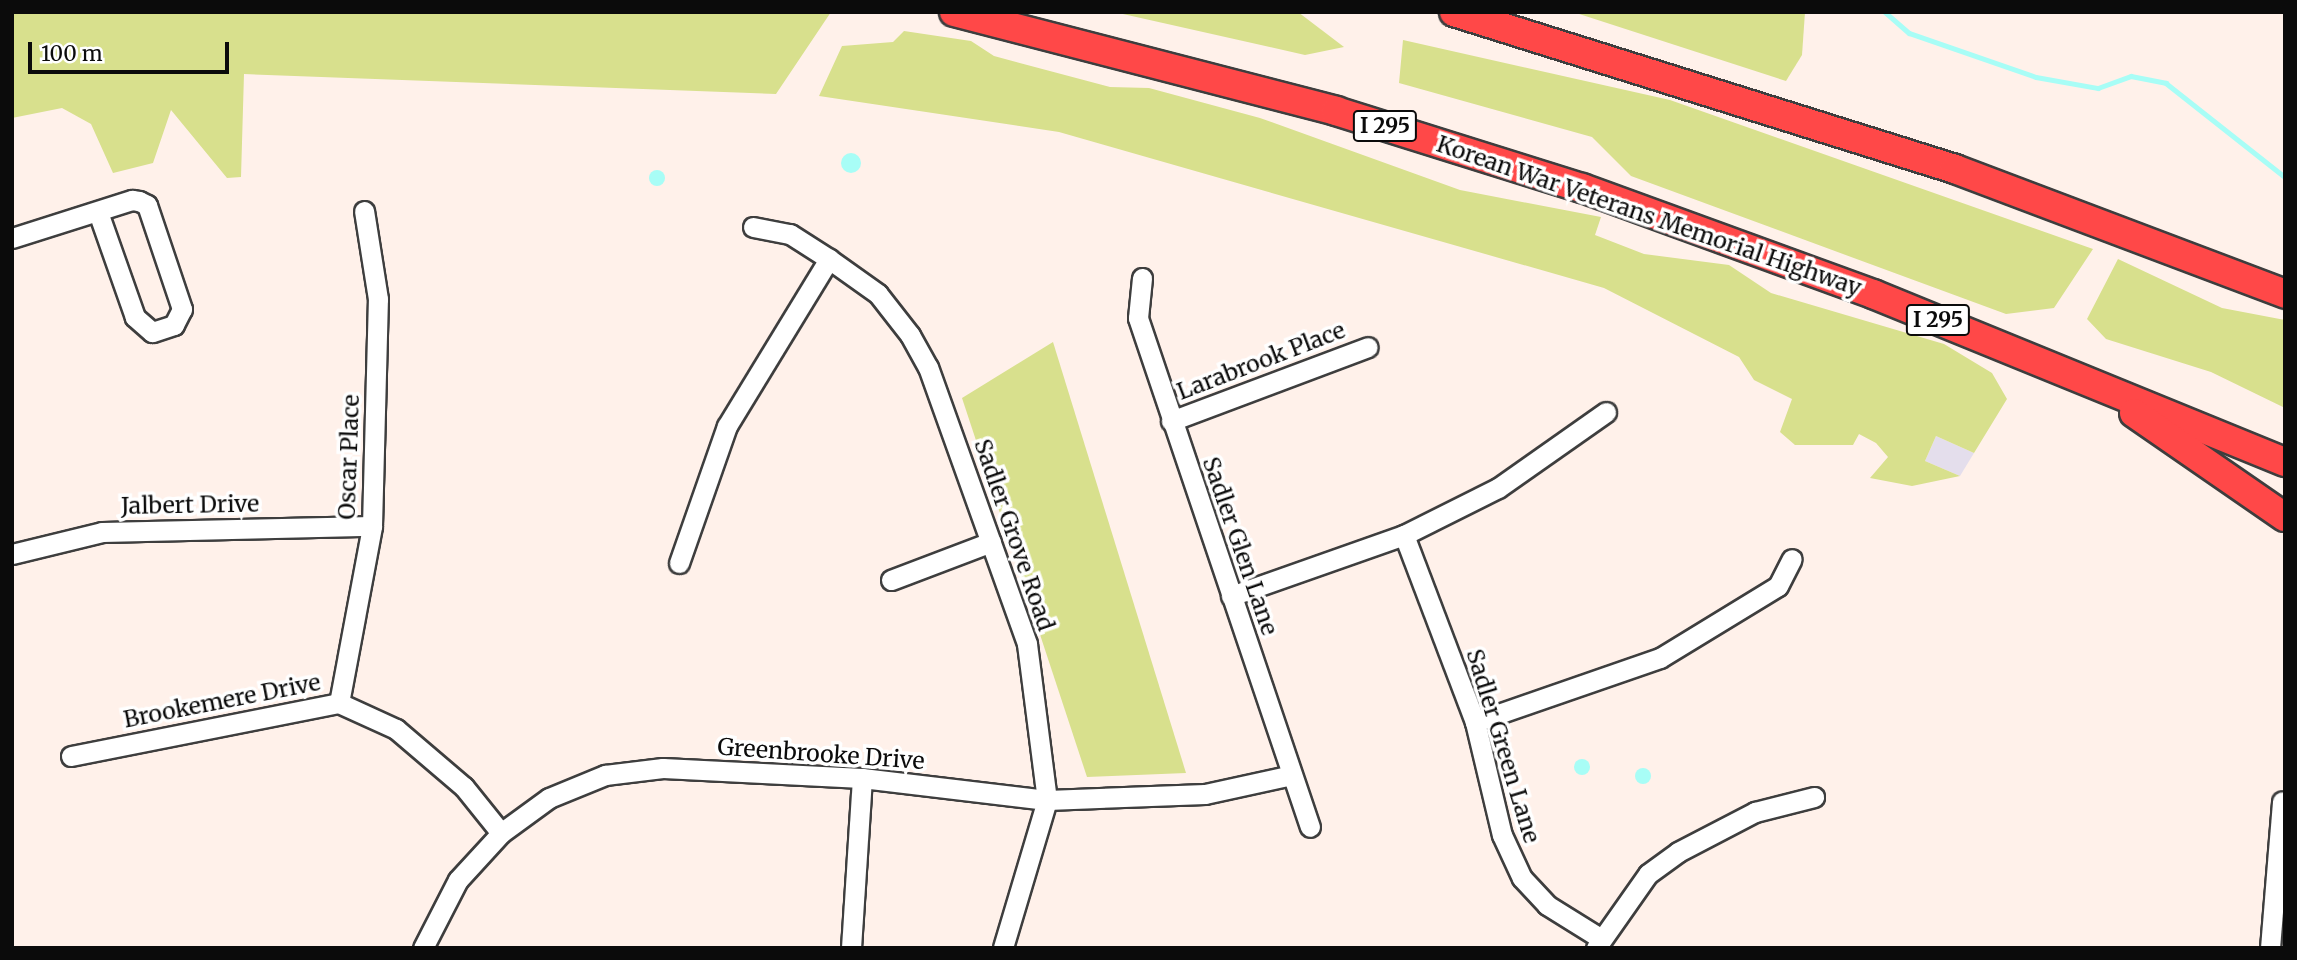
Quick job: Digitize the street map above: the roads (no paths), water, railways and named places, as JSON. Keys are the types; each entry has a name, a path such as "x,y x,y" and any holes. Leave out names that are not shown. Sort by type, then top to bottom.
{"highway":[{"name":"Korean War Veterans Memorial Highway","path":"954,12 1179,67 1493,159 1714,234 2069,372 2285,462"},
{"path":"1454,12 1955,169 2285,294"},
{"path":"2069,372 2285,517"}],"street":[{"path":"12,238 132,200 147,205 182,309 174,325 152,332 135,317 97,212"},
{"name":"Oscar Place","path":"339,703 372,526 378,299 364,212"},
{"name":"Sadler Grove Road","path":"753,227 789,234 829,259 878,294 910,335 991,542 1027,644 1047,800 1003,948"},
{"path":"679,563 727,426 829,259"},
{"name":"Sadler Glen Lane","path":"1142,278 1138,318 1310,827"},
{"name":"Larabrook Place","path":"1171,421 1368,347"},
{"path":"1231,596 1404,535 1498,488 1606,412"},
{"name":"Jalbert Drive","path":"12,553 102,532 372,526"},
{"name":"Sadler Green Lane","path":"1404,535 1475,722 1502,835 1522,878 1547,905 1598,943"},
{"path":"891,580 991,542"},
{"path":"1475,722 1660,659 1778,586 1792,559"},
{"name":"Brookemere Drive","path":"71,756 339,703 396,729 464,787 501,833"},
{"name":"Greenbrooke Drive","path":"422,948 458,880 501,833 549,798 634,770 862,778 1047,800 1205,794 1292,775"},
{"path":"851,948 862,778"},
{"path":"1598,943 1648,874 1678,852 1755,812 1814,797"},
{"path":"2270,948 2280,891 2282,802"}],"water":[{"path":"851,153 858,156 861,163 858,170 851,173 844,170 841,163 844,156"},
{"path":"657,170 663,172 663,184 657,186 651,184 649,178 651,172"},
{"path":"1582,759 1588,761 1588,773 1582,775 1576,773 1574,767 1576,761"},
{"path":"1643,768 1649,770 1649,782 1643,784 1637,782 1635,776 1637,770"}],"waterway":[{"path":"1885,12 1909,33 2036,77 2098,88 2131,76 2166,83 2285,177"}]}
